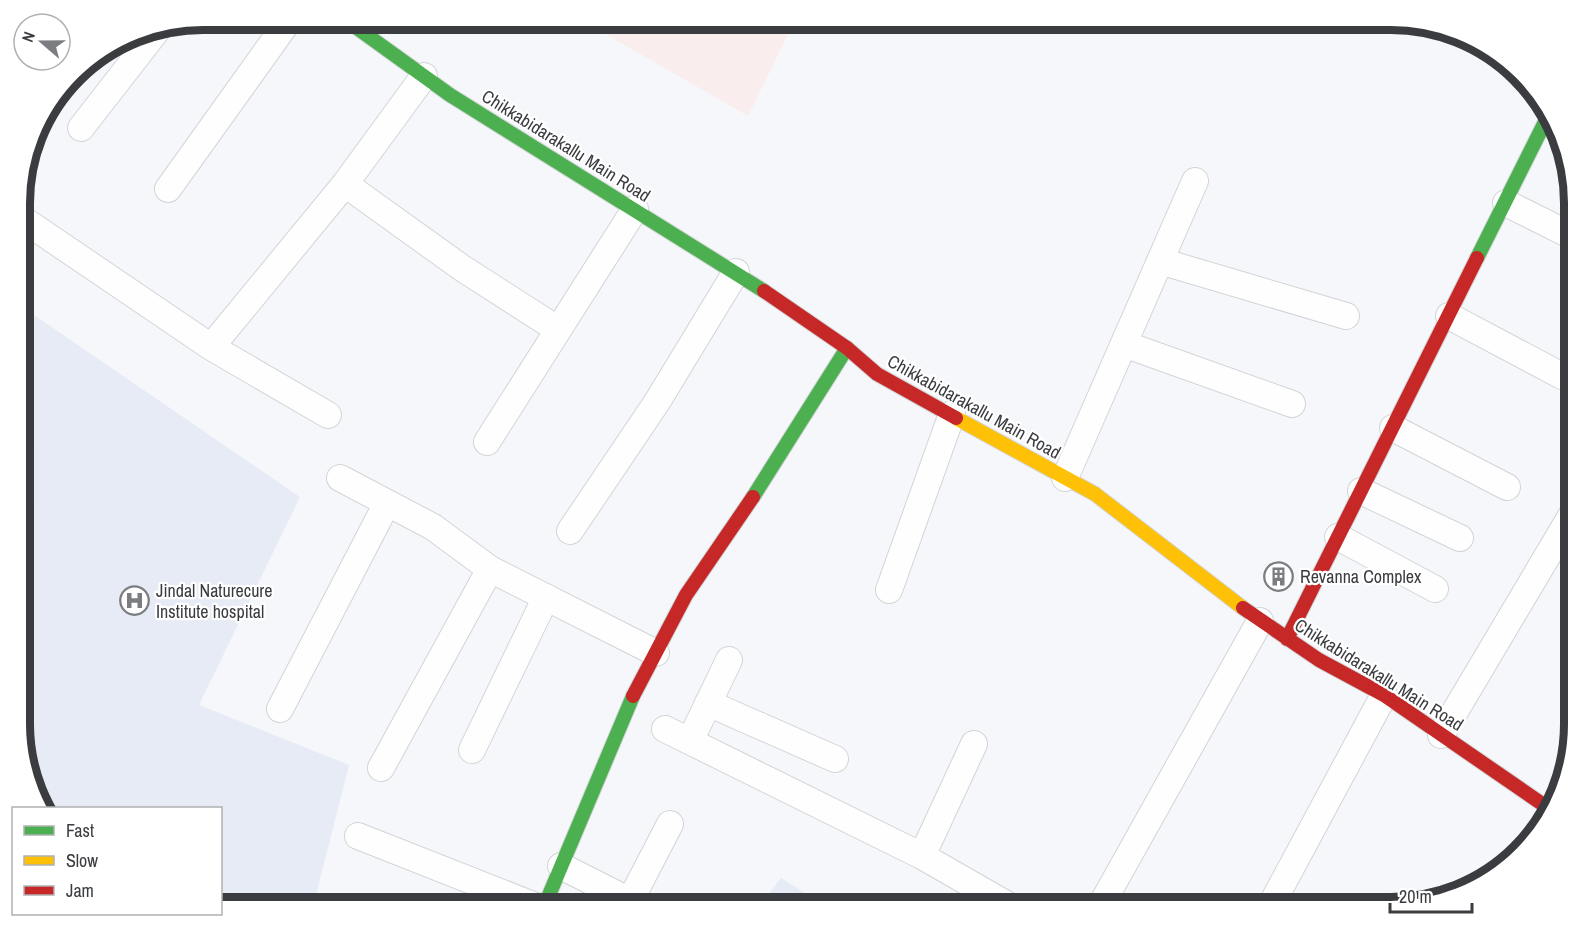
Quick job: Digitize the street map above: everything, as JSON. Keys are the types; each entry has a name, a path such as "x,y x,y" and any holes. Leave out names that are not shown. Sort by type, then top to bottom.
{"street":[{"path":"168,189 282,30"},
{"name":"Chikkabidarakallu Main Road","path":"360,30 424,76 736,272 847,348 877,374 1095,495 1260,621 1319,660 1384,695 1544,805"},
{"path":"81,128 150,39"},
{"path":"212,347 345,184 424,76"},
{"path":"1287,639 1544,124"},
{"path":"1065,478 1195,181"},
{"path":"345,184 462,268 557,329"},
{"path":"1506,202 1564,232"},
{"path":"487,442 635,209"},
{"path":"30,224 212,347 328,415"},
{"path":"1160,261 1346,316"},
{"path":"570,531 657,402 736,272"},
{"path":"1449,316 1562,376"},
{"path":"1124,344 1292,404"},
{"path":"548,897 627,708 686,595 784,451 847,348"},
{"path":"889,590 952,414"},
{"path":"1393,428 1507,487"},
{"path":"340,478 433,527 490,568 656,653"},
{"path":"1362,491 1460,538"},
{"path":"280,709 387,503"},
{"path":"1441,735 1564,528"},
{"path":"1338,537 1435,589"},
{"path":"381,768 490,568"},
{"path":"472,750 546,597"},
{"path":"1106,897 1260,621"},
{"path":"690,741 729,660"},
{"path":"1275,897 1384,695"},
{"path":"708,703 836,759"},
{"path":"664,729 922,856 994,897"},
{"path":"922,856 974,744"},
{"path":"633,897 670,824"},
{"path":"358,836 513,897"},
{"path":"561,866 620,897"}],"shaded area":[{"path":"598,30 790,30 748,116"},
{"name":"Jindal Naturecure Institute hospital","path":"30,312 300,497 199,705 349,765 316,897 222,897 222,807 52,807 39,779 33,757 30,724"},
{"path":"781,878 812,897 767,897"}],"traffic: fast":[{"path":"360,30 450,95 764,291"},
{"path":"1477,258 1544,124"},
{"path":"753,497 847,348"},
{"path":"548,897 633,696"}],"traffic: slow":[{"path":"956,418 1095,494 1243,608"}],"traffic: jam":[{"path":"1287,639 1477,258"},
{"path":"764,291 847,348 877,374 956,418"},
{"path":"633,696 686,595 753,497"},
{"path":"1243,608 1319,660 1384,695 1544,805"}],"place":[{"name":"Revanna Complex","path":"1279,577"},
{"name":"Jindal Naturecure Institute hospital","path":"135,601"}]}
